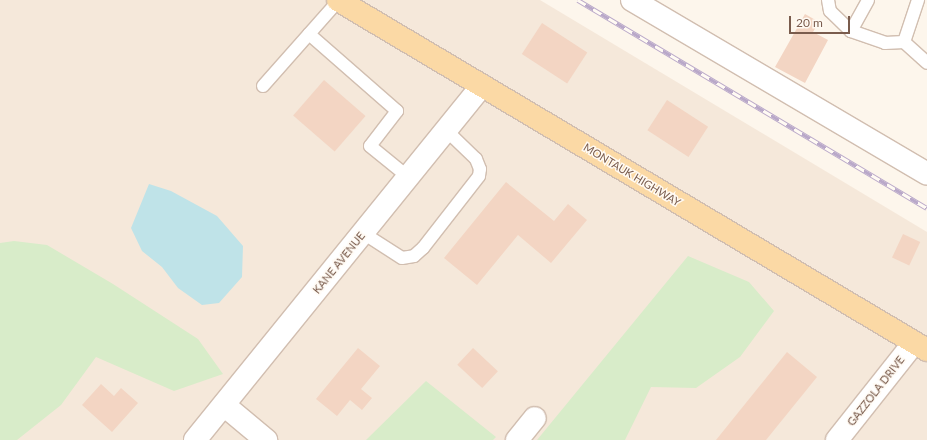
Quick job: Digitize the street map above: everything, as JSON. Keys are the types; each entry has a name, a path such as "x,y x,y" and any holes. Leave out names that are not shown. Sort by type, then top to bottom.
{"main road":[{"name":"MONTAUK HIGHWAY","path":"338,0 921,346"}],"street":[{"path":"632,0 927,174"},
{"name":"KANE AVENUE","path":"195,440 482,86"},
{"name":"GAZZOLA DRIVE","path":"838,440 921,346"},
{"path":"224,405 266,440"},
{"path":"516,440 535,418"}],"lane":[{"path":"263,86 338,0"},
{"path":"828,0 830,11 851,31 885,43 904,42 927,63"},
{"path":"851,31 868,0"},
{"path":"904,42 918,0"},
{"path":"309,34 397,111 370,146 408,177"},
{"path":"363,233 402,258 414,256 423,248 479,176 480,169 476,160 446,130"}],"shaded area":[{"path":"0,0 540,0 927,232 927,440 0,440"}],"green space":[{"path":"14,241 47,245 113,284 198,339 223,374 174,391 96,357 61,405 17,440 0,440 0,243"},
{"path":"688,256 749,282 774,311 740,357 696,388 651,387 625,440 537,440"},
{"path":"426,381 496,437 493,440 366,440"}],"water":[{"path":"149,184 171,191 217,216 243,246 242,277 219,303 202,305 178,288 162,267 142,251 131,228"}],"building":[{"path":"805,14 819,22 813,32 828,40 805,83 775,67"},
{"path":"542,23 587,52 567,83 522,54"},
{"path":"324,80 366,116 335,152 293,115"},
{"path":"667,100 708,127 688,157 647,130"},
{"path":"506,182 554,221 568,204 587,220 551,263 518,235 477,285 444,258"},
{"path":"903,234 920,242 909,266 892,258"},
{"path":"358,348 380,366 361,389 372,398 362,410 350,400 337,416 316,399"},
{"path":"473,348 498,371 482,388 457,365"},
{"path":"787,352 817,377 766,440 716,440"},
{"path":"101,384 114,396 121,388 138,403 112,432 82,405"}],"railway":[{"path":"578,0 927,208"}]}
